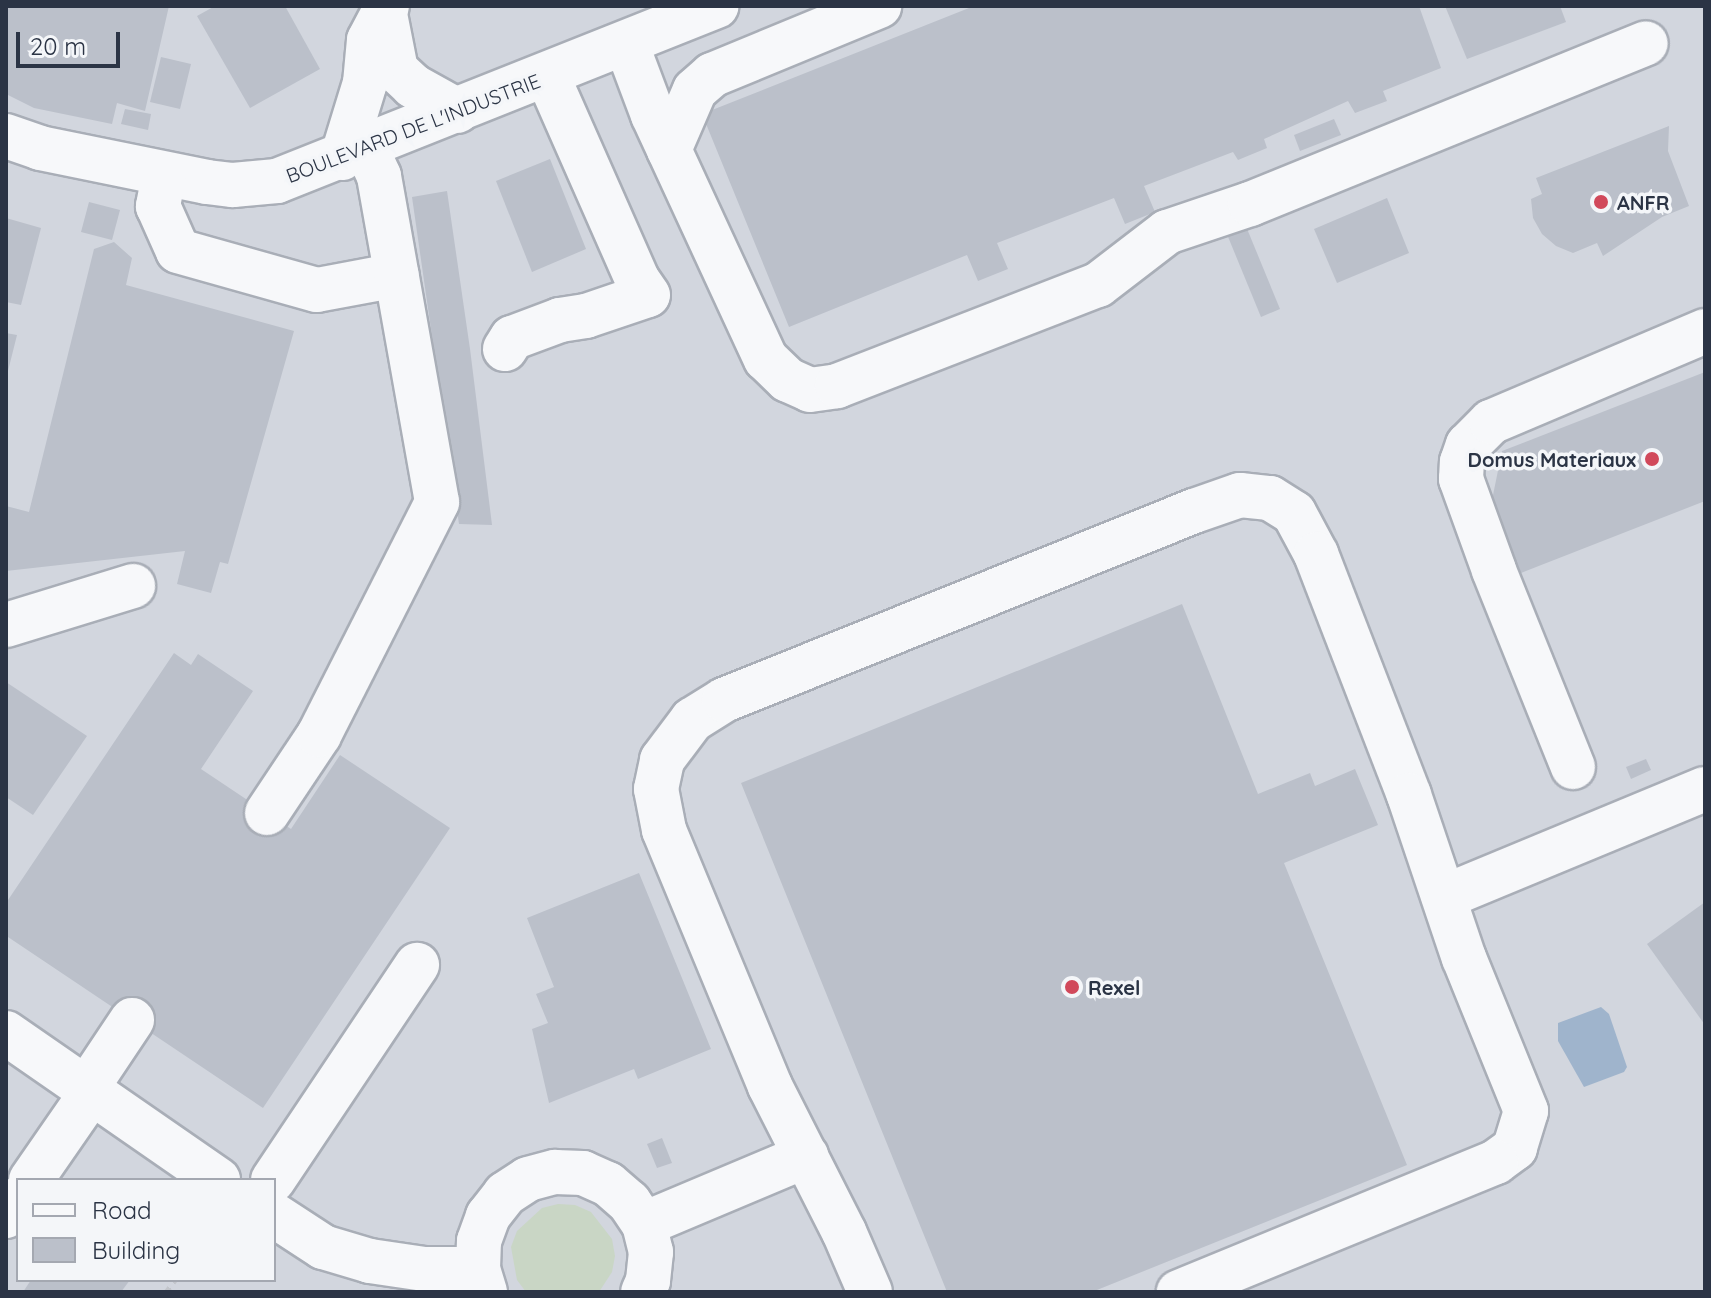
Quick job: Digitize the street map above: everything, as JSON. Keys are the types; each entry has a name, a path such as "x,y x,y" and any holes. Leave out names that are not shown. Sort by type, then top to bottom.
{"street":[{"name":"BOULEVARD DE L'INDUSTRIE","path":"6,136 40,148 164,175 220,184 257,185 300,175 716,6"},
{"path":"669,150 695,90 712,75 879,6"},
{"path":"386,10 396,70 413,86 458,111"},
{"path":"267,813 319,735 437,502 379,176 354,153 369,40 386,10"},
{"path":"626,43 669,150 766,359 788,380 810,390 837,386 1098,285 1167,232 1250,204 1646,43"},
{"path":"505,349 512,338 560,320 586,316 648,295 637,279 547,75"},
{"path":"164,175 158,206 178,251 317,290 397,275"},
{"path":"1573,767 1489,557 1461,479 1462,462 1468,445 1491,422 1705,331"},
{"path":"870,1292 796,1160 770,1086 664,830 656,789 662,760 692,720 739,694 1240,495 1270,498 1294,513 1316,554 1464,958 1526,1111 1515,1148 1496,1162 1179,1292"},
{"path":"6,625 133,586"},
{"path":"1444,897 1705,789"},
{"path":"274,1178 417,965"},
{"path":"32,1178 132,1020"},
{"path":"6,1033 215,1178"},
{"path":"644,1224 796,1160"},
{"path":"276,1216 323,1247 370,1261 481,1280 479,1241 488,1216 505,1194 528,1179 555,1172 583,1173 608,1184 629,1202 644,1224 651,1252 648,1281 643,1292"}],"shaded area":[{"path":"6,6 1705,6 1705,1292 6,1292"}],"green space":[{"path":"558,1204 575,1205 591,1212 612,1239 615,1256 612,1272 599,1292 526,1292 517,1280 511,1247 517,1231 542,1208"}],"water":[{"path":"1601,1007 1609,1014 1627,1067 1624,1072 1584,1087 1558,1041 1558,1023"}],"building":[{"path":"6,6 169,6 145,111 117,103 112,124 34,108 6,94"},
{"path":"215,6 285,6 320,69 250,108 197,16"},
{"path":"974,6 1419,6 1441,68 1383,91 1387,101 1355,113 1348,101 1264,139 1267,148 1238,160 1233,152 1144,186 1155,212 1125,224 1114,198 997,243 1008,269 978,281 967,255 789,327 702,114"},
{"path":"1445,6 1560,6 1566,22 1467,59"},
{"path":"161,57 191,64 180,109 150,102"},
{"path":"125,109 151,114 148,130 121,124"},
{"path":"1334,119 1341,135 1300,151 1294,135"},
{"path":"1669,126 1668,151 1689,206 1662,217 1603,256 1597,243 1573,253 1556,246 1542,234 1533,218 1531,199 1542,194 1536,178"},
{"path":"550,159 586,249 532,272 496,181"},
{"path":"447,191 492,525 459,524 412,197"},
{"path":"1387,198 1409,253 1337,283 1314,229"},
{"path":"89,202 120,210 112,240 81,232"},
{"path":"6,218 41,228 21,305 6,302"},
{"path":"1243,219 1280,309 1261,317 1224,227"},
{"path":"114,242 132,258 126,285 294,331 228,564 220,562 211,593 177,584 185,551 6,571 6,506 29,512 94,249"},
{"path":"6,333 17,335 7,375 6,375"},
{"name":"Domus Materiaux","path":"1705,372 1705,501 1521,573 1492,500 1502,451"},
{"name":"Rexel","path":"1182,604 1258,794 1310,773 1315,786 1355,769 1378,825 1284,863 1407,1165 1092,1292 947,1292 741,783"},
{"path":"174,653 191,665 198,654 253,691 201,769 291,829 340,755 450,828 263,1108 8,937 6,941 6,903"},
{"path":"6,682 87,736 33,815 6,797"},
{"path":"1646,759 1651,770 1631,779 1626,767"},
{"path":"639,873 711,1049 638,1079 634,1069 549,1103 532,1029 548,1023 536,994 554,987 527,918"},
{"path":"1705,902 1705,1025 1647,944"},
{"path":"662,1138 672,1163 657,1168 647,1144"},
{"path":"30,1282 128,1282 121,1292 23,1292"}],"place":[{"name":"ANFR","path":"1601,202"},
{"name":"Domus Materiaux","path":"1652,459"},
{"name":"Rexel","path":"1072,987"}]}
